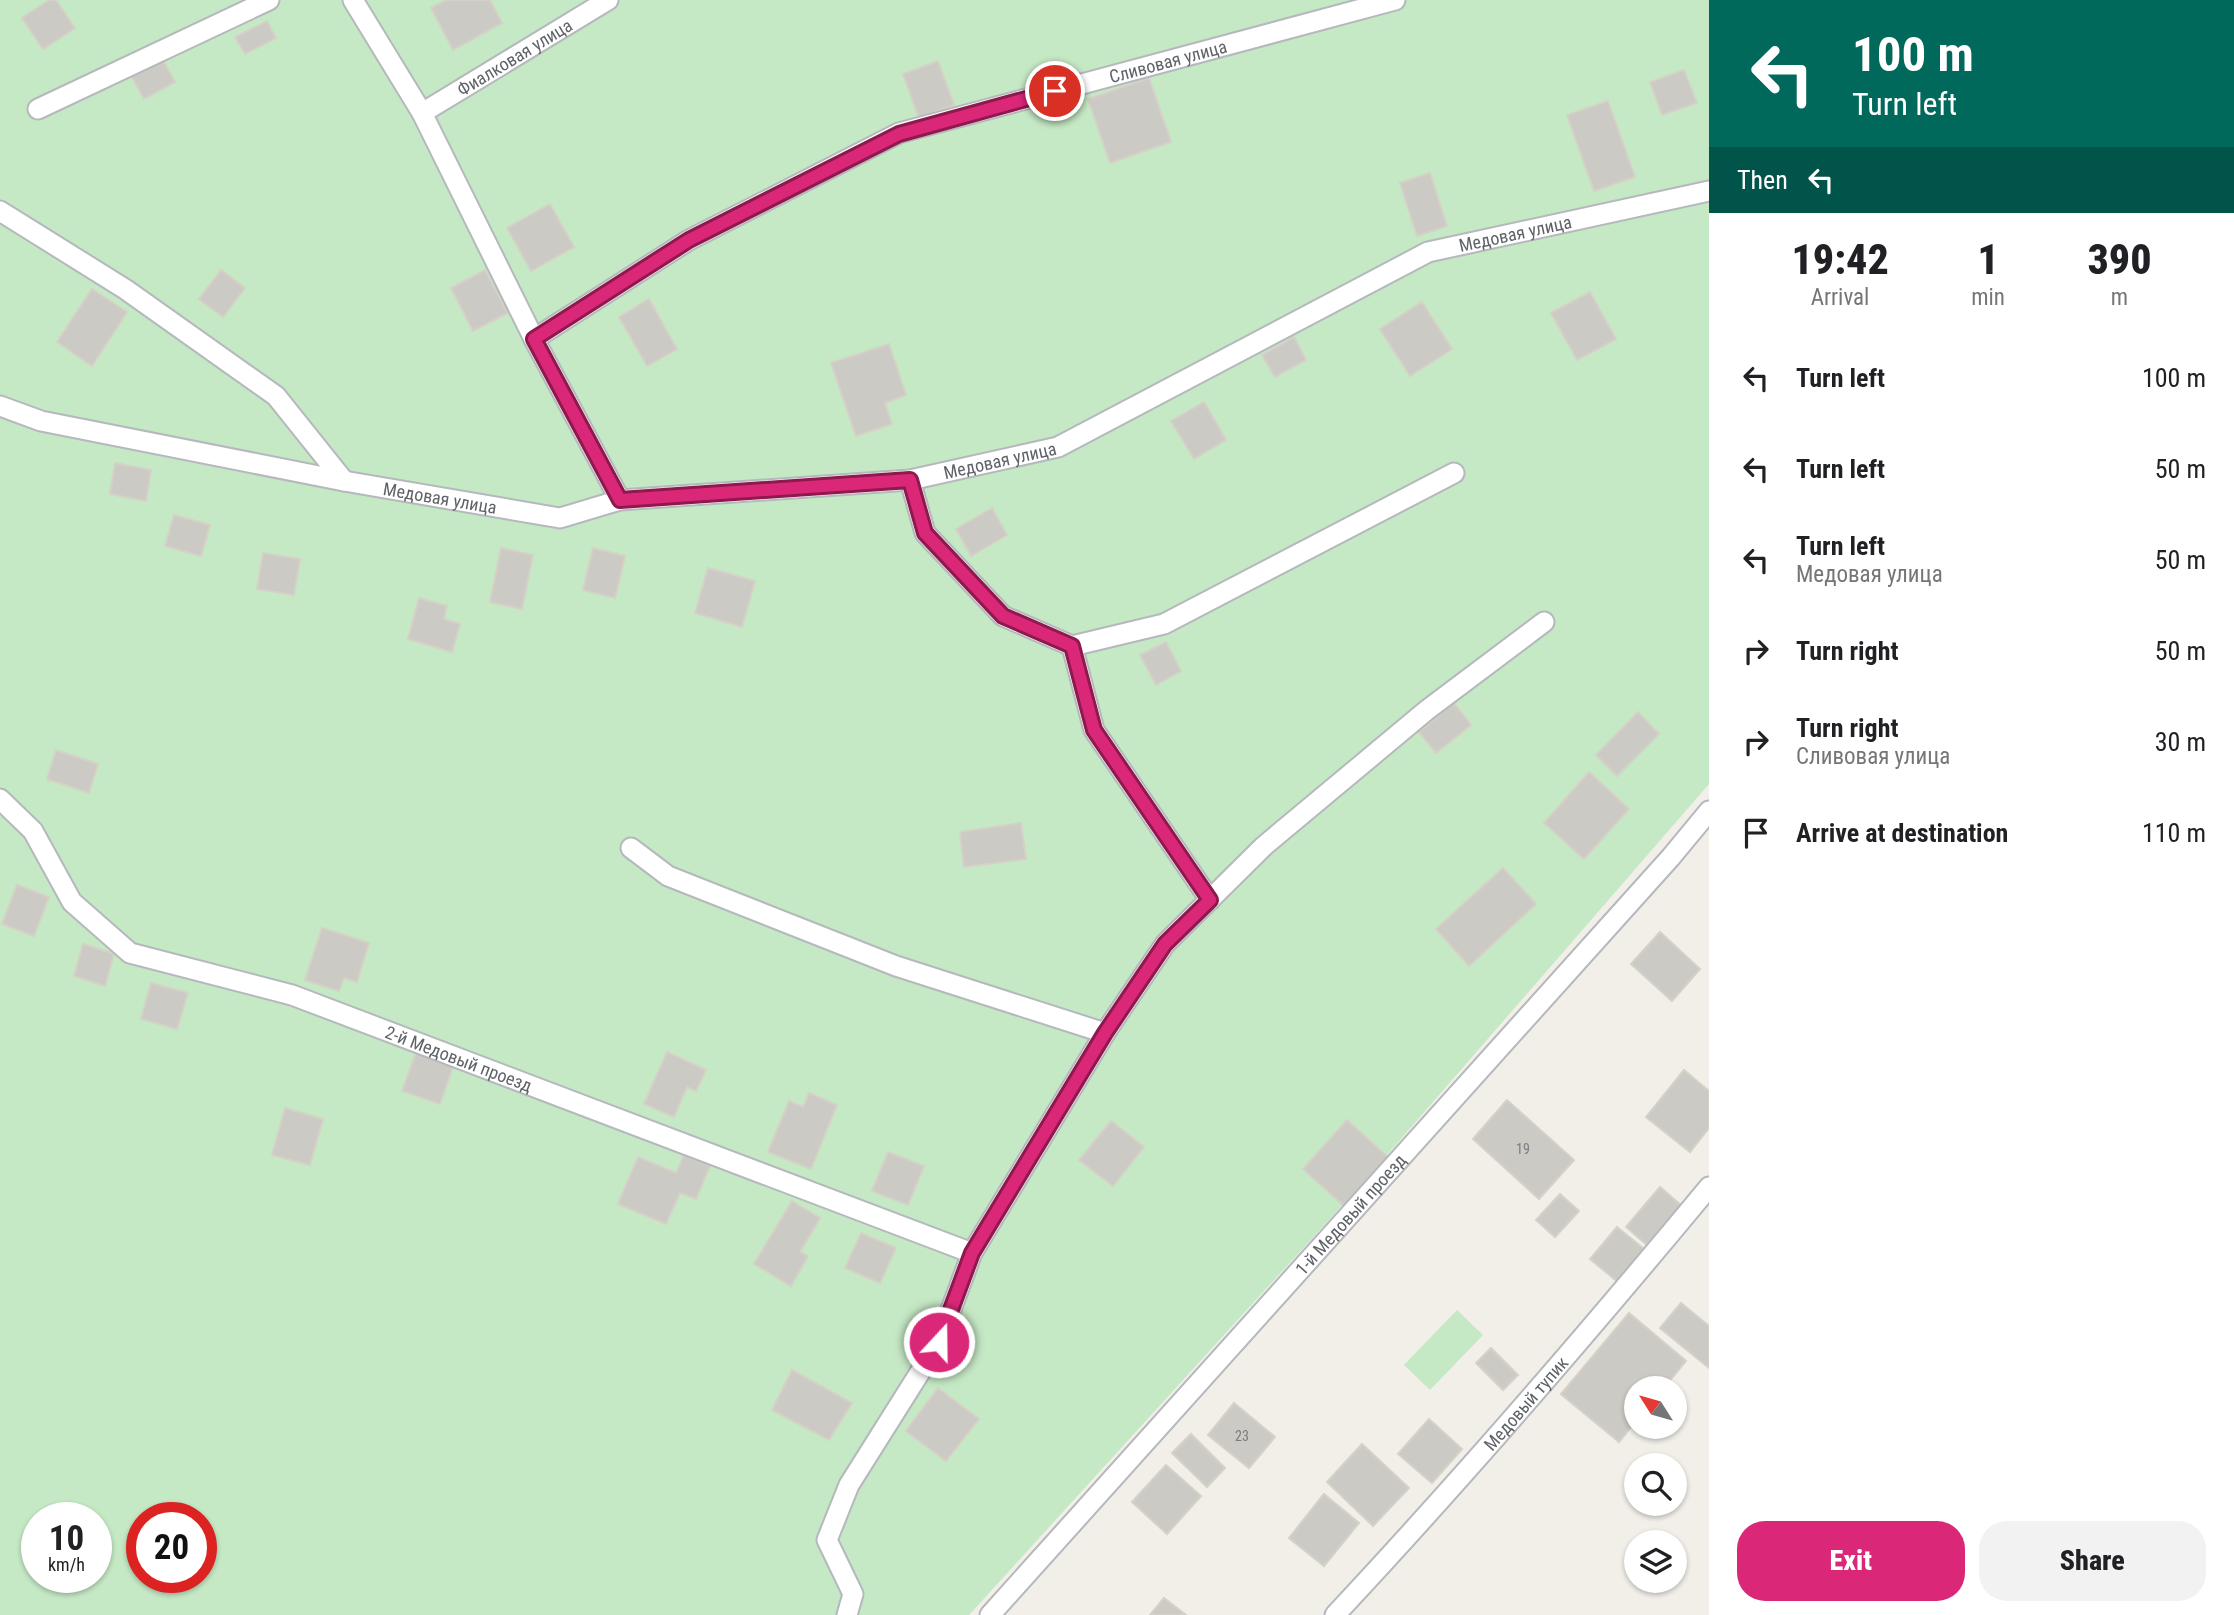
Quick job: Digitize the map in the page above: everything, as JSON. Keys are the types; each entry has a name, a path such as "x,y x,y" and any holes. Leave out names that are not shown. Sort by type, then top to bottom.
{"lane":[{"path":"38,109 269,0"},
{"path":"353,0 422,113 534,339 620,500"},
{"name":"Фиалковая улица","path":"422,113 608,0"},
{"name":"Сливовая улица","path":"534,339 689,240 899,134 1395,0"},
{"name":"Медовая улица","path":"0,406 41,421 344,481 560,518 620,500 910,480 1058,447 1428,251 1709,191"},
{"path":"0,211 125,289 276,396 344,481"},
{"path":"910,480 925,533 1003,616 1072,646 1164,624 1454,473"},
{"path":"847,1615 853,1594 827,1539 849,1485 939,1342 972,1253 1105,1033 1165,944 1265,846 1427,710 1544,622"},
{"path":"1072,646 1094,730 1210,900"},
{"name":"2-й Медовый проезд","path":"0,799 33,831 72,902 130,953 292,995 972,1253"},
{"name":"1-й Медовый проезд","path":"990,1615 1671,857 1709,811"},
{"path":"631,848 668,876 883,961 1105,1033"},
{"name":"Медовый тупик","path":"1335,1615 1445,1497 1709,1187"}],"green space":[{"path":"0,0 1709,0 1709,784 1367,1178 969,1615 0,1615"},
{"path":"1457,1310 1483,1335 1430,1390 1404,1365"}],"building":[{"path":"49,0 56,0 75,28 43,49 22,18"},
{"path":"446,0 490,0 502,23 453,50 431,8"},
{"path":"267,21 276,38 245,54 235,37"},
{"path":"160,55 175,82 144,99 129,72"},
{"path":"938,61 954,105 919,118 903,74"},
{"path":"1684,70 1697,103 1662,115 1650,82"},
{"path":"1149,78 1171,142 1110,163 1088,99"},
{"path":"1608,101 1635,177 1594,191 1567,115"},
{"path":"1430,173 1447,226 1417,236 1400,183"},
{"path":"550,204 574,247 531,271 507,228"},
{"path":"221,270 245,288 223,317 199,299"},
{"path":"485,270 508,313 473,331 451,288"},
{"path":"92,289 127,312 92,366 57,342"},
{"path":"1590,292 1616,339 1577,360 1551,313"},
{"path":"649,299 677,349 647,366 619,317"},
{"path":"1422,302 1452,349 1410,376 1380,329"},
{"path":"1294,337 1306,360 1275,377 1262,355"},
{"path":"889,344 906,395 885,403 892,424 856,436 831,363"},
{"path":"1204,402 1226,440 1194,459 1171,421"},
{"path":"115,463 151,470 146,501 110,494"},
{"path":"992,508 1007,535 971,556 956,529"},
{"path":"174,515 210,525 201,556 165,546"},
{"path":"501,548 533,555 522,609 490,602"},
{"path":"593,548 625,556 615,598 583,590"},
{"path":"263,553 300,559 294,595 257,589"},
{"path":"708,568 755,581 742,627 695,613"},
{"path":"419,598 447,606 444,619 460,624 452,652 408,639"},
{"path":"1166,642 1181,671 1156,685 1140,655"},
{"path":"1454,703 1471,725 1436,753 1419,732"},
{"path":"1638,712 1659,734 1617,776 1596,755"},
{"path":"56,750 98,764 89,793 47,779"},
{"path":"1589,772 1629,809 1584,859 1544,823"},
{"path":"1021,823 1026,859 964,867 960,832"},
{"path":"1503,868 1536,904 1469,966 1436,929"},
{"path":"17,885 49,897 34,936 2,924"},
{"path":"322,928 369,943 357,982 344,978 339,991 305,980"},
{"path":"1660,932 1700,969 1672,1001 1631,964"},
{"path":"83,944 114,954 105,986 74,976"},
{"path":"151,983 188,993 177,1029 141,1019"},
{"path":"667,1052 706,1070 696,1091 687,1087 674,1117 644,1104"},
{"path":"416,1053 453,1066 440,1104 402,1091"},
{"path":"1684,1070 1709,1091 1709,1128 1690,1152 1646,1117"},
{"path":"809,1093 837,1105 811,1169 768,1152 789,1101 803,1107"},
{"path":"1507,1100 1574,1160 1539,1199 1473,1139"},
{"path":"285,1108 323,1119 310,1165 272,1155"},
{"path":"1347,1120 1389,1158 1345,1207 1303,1169"},
{"path":"1111,1121 1144,1147 1113,1186 1079,1160"},
{"path":"888,1152 924,1166 908,1205 872,1191"},
{"path":"684,1155 710,1166 696,1199 680,1193 666,1224 618,1204 638,1157 676,1173"},
{"path":"1660,1187 1681,1205 1647,1245 1626,1227"},
{"path":"1560,1194 1579,1211 1555,1237 1536,1220"},
{"path":"792,1201 820,1218 800,1252 808,1256 791,1286 754,1264"},
{"path":"1617,1227 1644,1249 1618,1282 1590,1259"},
{"path":"861,1233 896,1248 880,1283 845,1268"},
{"path":"1681,1303 1709,1326 1709,1368 1660,1328"},
{"path":"1629,1313 1686,1361 1674,1376 1624,1376 1624,1436 1619,1442 1561,1394"},
{"path":"1491,1348 1518,1375 1503,1390 1476,1363"},
{"path":"792,1370 852,1403 829,1440 772,1410"},
{"path":"938,1388 979,1419 946,1461 906,1431"},
{"path":"1234,1403 1275,1437 1249,1468 1208,1435"},
{"path":"1429,1419 1462,1449 1432,1483 1398,1454"},
{"path":"1191,1434 1225,1468 1207,1487 1172,1453"},
{"path":"1362,1444 1409,1488 1373,1526 1327,1482"},
{"path":"1166,1465 1201,1496 1167,1534 1132,1502"},
{"path":"1324,1494 1359,1523 1324,1566 1289,1538"},
{"path":"1164,1598 1186,1615 1150,1615"}],"route":[{"path":"939,1342 972,1253 1105,1033 1165,944 1210,900 1094,730 1072,646 1003,616 925,533 910,480 620,500 534,339 689,240 899,134 1055,91"}]}
